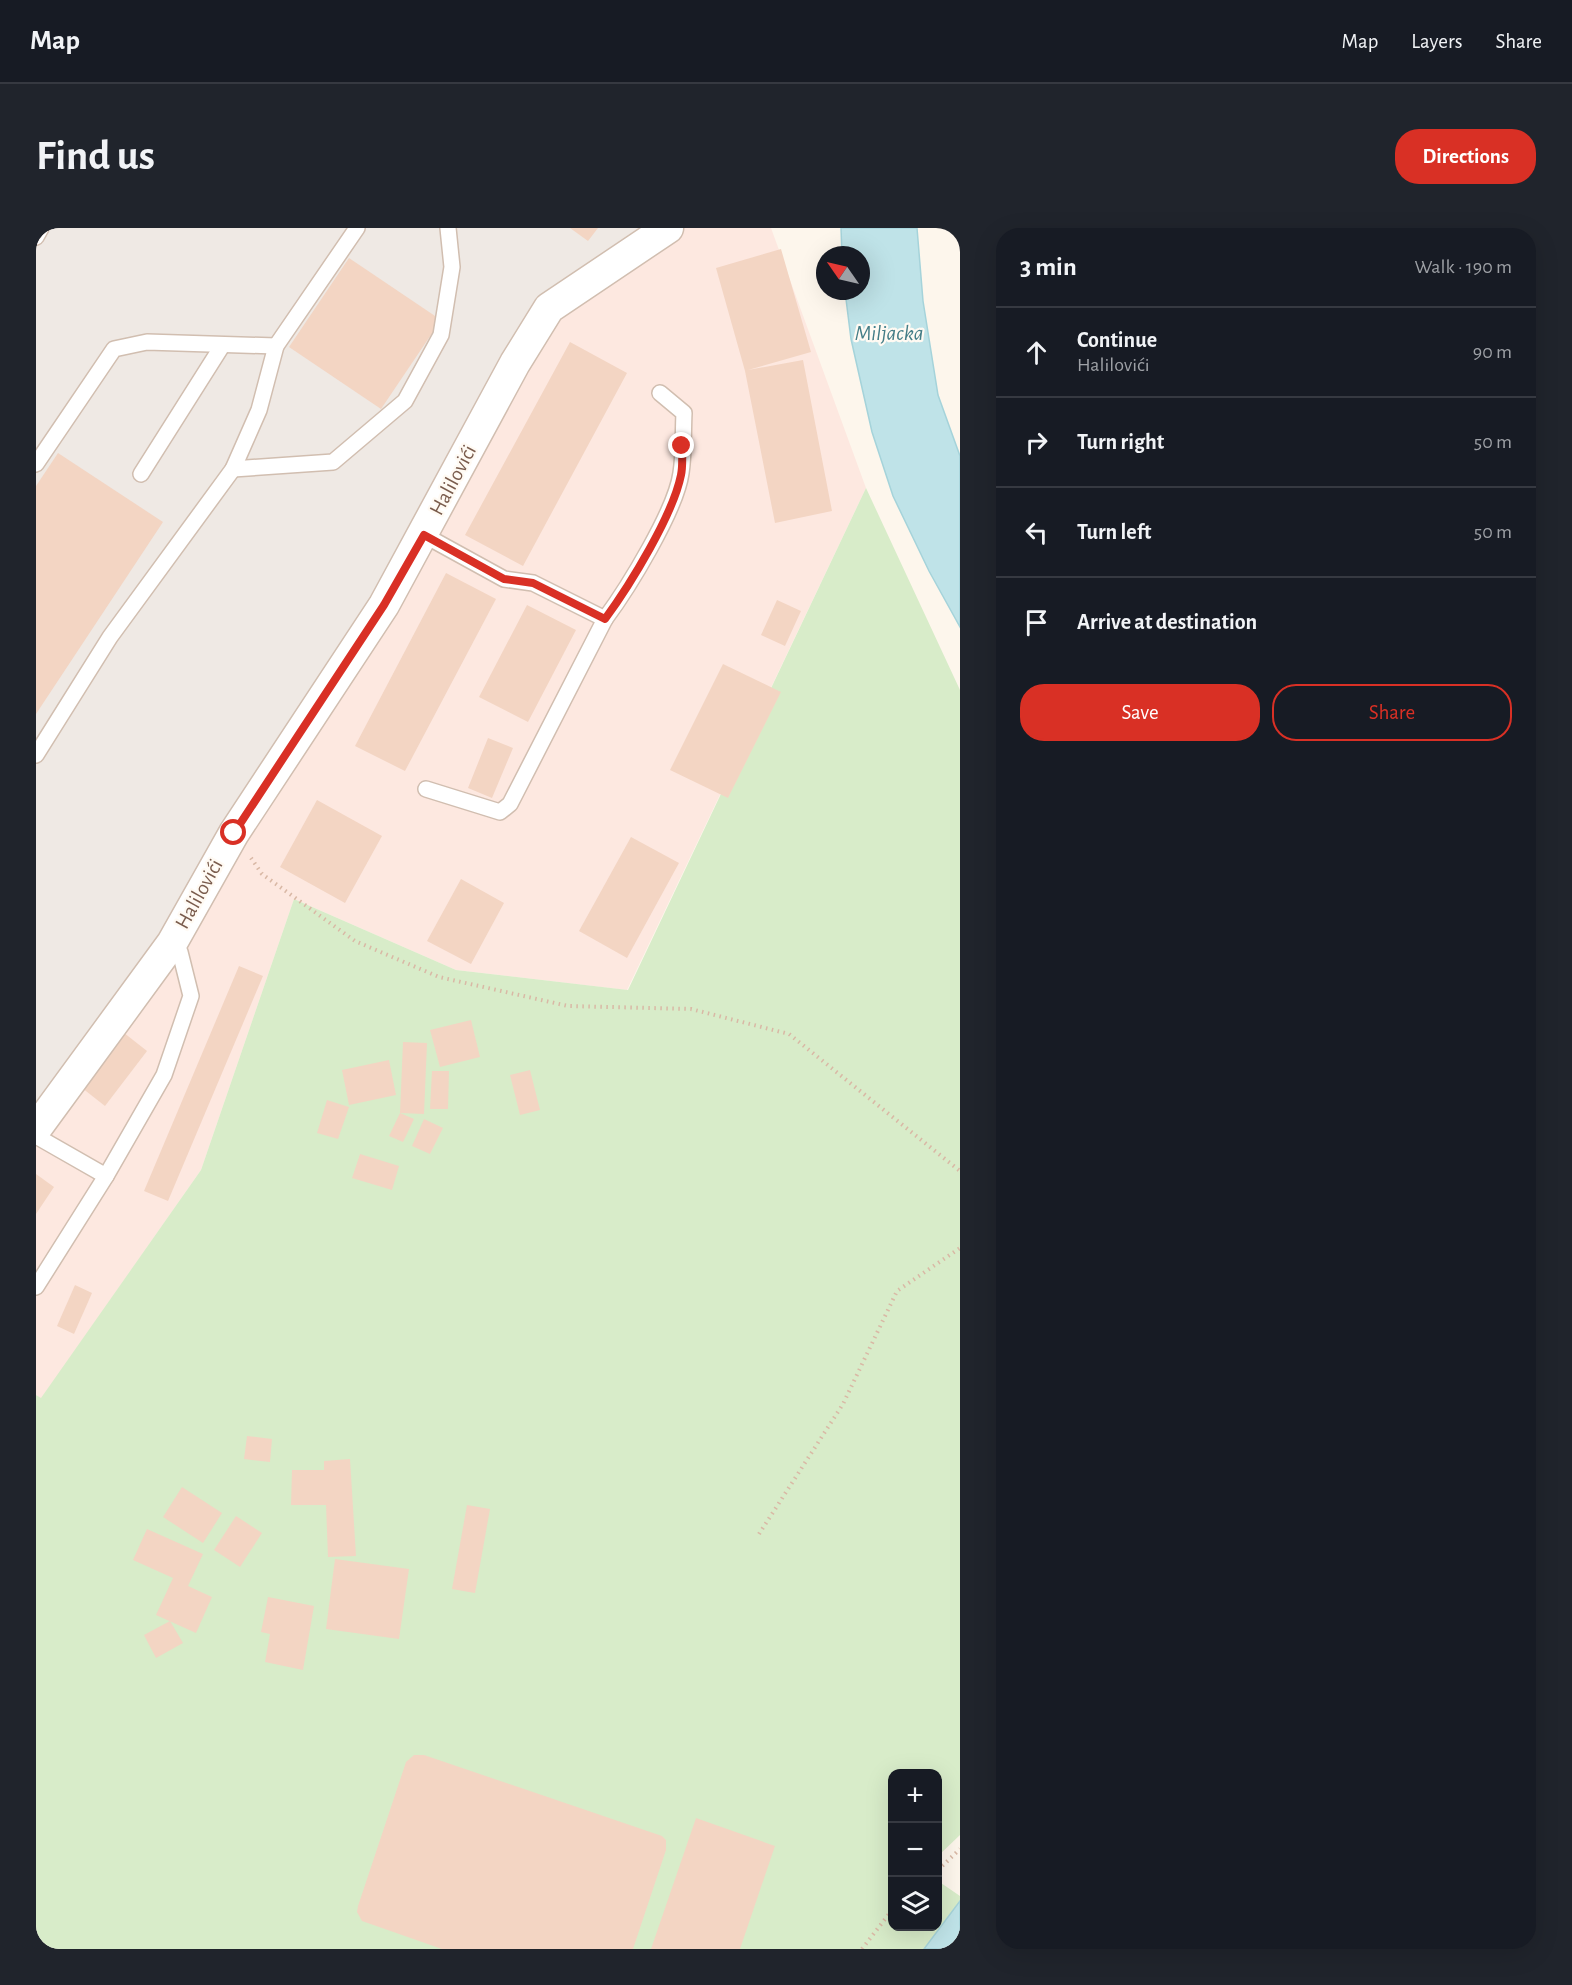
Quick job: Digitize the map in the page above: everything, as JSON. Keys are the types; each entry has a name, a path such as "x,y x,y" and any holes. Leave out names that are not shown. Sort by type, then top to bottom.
{"street":[{"name":"Halilovići","path":"36,1129 172,943 234,833 384,605 424,535 515,363 549,308 668,228"}],"lane":[{"path":"36,237 41,228"},
{"path":"36,755 110,637 233,469 259,410 276,346 357,228"},
{"path":"233,469 333,462 405,401 441,335 453,267 448,228"},
{"path":"36,464 114,349 147,342 276,346"},
{"path":"141,474 222,346"},
{"path":"426,789 500,812 510,804 605,619 624,593 665,515 681,474 684,413 660,393"},
{"path":"424,535 504,579 533,583 605,619"},
{"path":"36,1287 106,1176 164,1075 191,996 180,952 172,943"},
{"path":"36,1136 106,1176"}],"path":[{"path":"234,833 262,874 355,941 439,977 568,1006 691,1009 789,1034 960,1171"},
{"path":"759,1534 843,1404 897,1291 960,1248"},
{"path":"942,1866 960,1849"},
{"path":"862,1949 888,1915"}],"shaded area":[{"path":"36,228 668,228 535,321 379,602 36,1122"},
{"path":"668,228 771,228 866,488 627,990 456,970 294,899 201,1170 41,1399 36,1395 36,1124 509,359"}],"green space":[{"path":"866,488 960,690 960,1835 942,1852 942,1769 888,1769 888,1931 938,1931 924,1949 36,1949 36,1395 41,1398 201,1170 294,899 456,970 628,990"},
{"path":"942,1884 960,1896 960,1901 942,1925"}],"water":[{"name":"Miljacka","path":"841,228 917,228 923,301 938,395 960,456 960,627 929,571 893,496 872,432 851,339 846,300 870,300 870,246 842,246"},
{"path":"960,1901 960,1949 924,1949 938,1931 942,1931 942,1925"}],"building":[{"path":"570,228 598,228 588,241"},
{"path":"781,249 811,352 748,370 803,360 832,511 775,523 745,371 716,268"},
{"path":"349,258 441,320 381,409 289,347"},
{"path":"570,342 627,373 523,566 465,535"},
{"path":"58,453 163,522 36,714 36,486"},
{"path":"446,573 496,599 405,771 355,746"},
{"path":"777,600 801,611 785,646 761,635"},
{"path":"527,605 576,630 528,722 479,697"},
{"path":"723,664 781,692 728,798 670,770"},
{"path":"488,738 513,748 492,798 468,788"},
{"path":"317,800 382,836 345,903 280,867"},
{"path":"631,837 679,863 627,958 579,931"},
{"path":"461,879 504,903 471,964 427,941"},
{"path":"239,966 263,976 168,1201 144,1191"},
{"path":"471,1020 480,1057 440,1067 430,1030"},
{"path":"119,1029 147,1051 105,1106 77,1084"},
{"path":"403,1042 427,1043 424,1114 400,1113"},
{"path":"389,1060 396,1095 349,1105 342,1070"},
{"path":"530,1070 540,1110 520,1115 510,1075"},
{"path":"432,1071 449,1071 448,1109 430,1109"},
{"path":"327,1100 349,1107 338,1139 317,1133"},
{"path":"400,1113 414,1119 403,1142 389,1136"},
{"path":"424,1119 443,1128 430,1154 412,1146"},
{"path":"360,1154 399,1166 392,1190 352,1178"},
{"path":"36,1174 54,1187 36,1214"},
{"path":"75,1285 92,1293 74,1334 57,1326"},
{"path":"247,1436 272,1439 270,1462 244,1459"},
{"path":"350,1459 356,1556 328,1557 326,1505 291,1505 292,1470 324,1470 324,1461"},
{"path":"182,1487 222,1513 203,1543 163,1517"},
{"path":"467,1505 490,1509 475,1593 452,1589"},
{"path":"236,1516 262,1533 240,1567 214,1550"},
{"path":"147,1529 203,1554 188,1586 212,1597 196,1633 156,1615 173,1578 133,1560"},
{"path":"335,1559 409,1569 399,1639 326,1629"},
{"path":"268,1597 314,1606 303,1670 265,1662 270,1634 261,1632"},
{"path":"170,1621 183,1643 156,1658 144,1635"},
{"path":"414,1755 424,1755 662,1836 666,1840 666,1850 633,1949 442,1949 362,1921 357,1912 358,1906 406,1762"},
{"path":"696,1818 775,1846 740,1949 651,1949"}],"route":[{"path":"234,833 384,605 424,535 504,579 533,583 605,619 624,593 670,505 681,474 682,446"}]}
